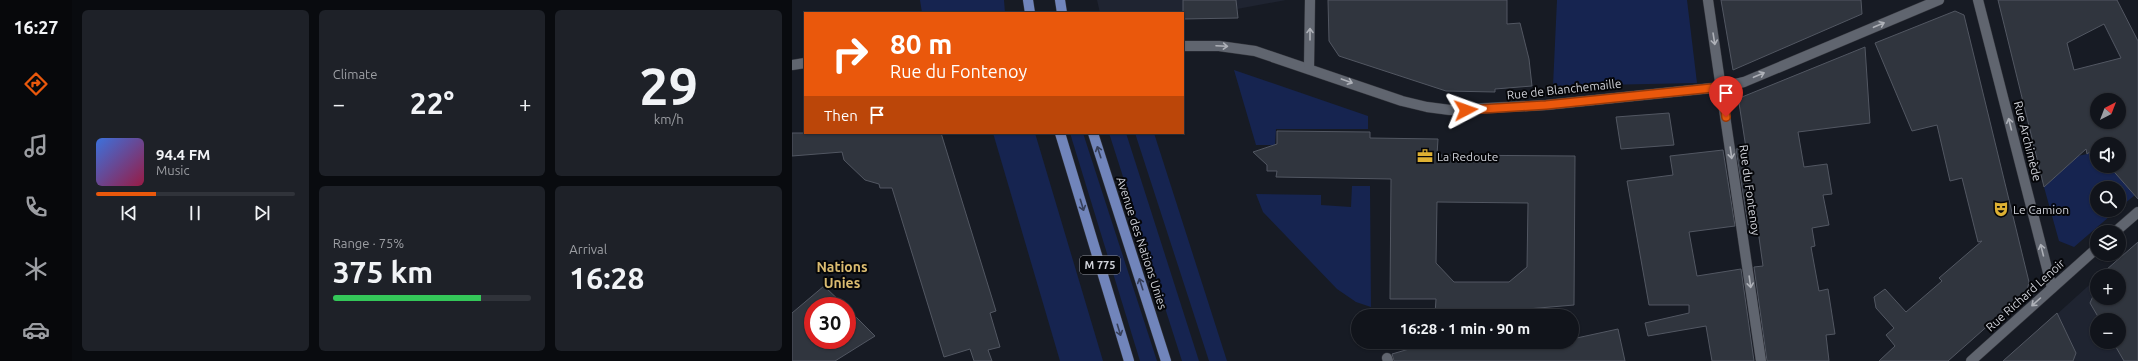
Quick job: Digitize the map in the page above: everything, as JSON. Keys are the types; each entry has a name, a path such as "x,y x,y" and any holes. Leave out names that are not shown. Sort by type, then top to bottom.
{"main road":[{"path":"1028,0 1030,12"},
{"path":"1060,0 1062,12"},
{"name":"M 775","path":"1060,134 1129,361"},
{"name":"Avenue des Nations Unies","path":"1092,134 1166,361"}],"street":[{"path":"1310,0 1310,68"},
{"name":"Rue du Fontenoy","path":"1708,0 1722,87 1761,361"},
{"name":"Rue de Blanchemaille","path":"1184,46 1219,46 1255,50 1402,101 1427,107 1450,110 1546,105 1722,87 1744,82 1939,0"},
{"name":"Rue Archimède","path":"1978,0 2052,288"},
{"path":"792,65 804,63"},
{"path":"2123,225 2138,212"},
{"name":"Rue Richard Lenoir","path":"1971,361 2090,254"}],"shaded area":[{"path":"920,0 1004,0 1005,12 922,12"},
{"path":"1097,0 1286,0 1237,9 1238,18 1184,19 1184,12 1100,12"},
{"path":"1557,0 1687,0 1697,83 1553,86"},
{"path":"1234,70 1368,116 1368,129 1276,129 1275,145 1256,145"},
{"path":"993,134 1035,134 1103,361 1060,361"},
{"path":"1070,134 1083,134 1157,361 1140,361"},
{"path":"1109,134 1126,134 1199,361 1182,361"},
{"path":"1135,134 1154,134 1227,361 1209,361"},
{"path":"2090,152 2090,173 2115,173 2122,181 2090,181 2090,217 2109,217 2100,225 2090,225 2090,233 2074,247 2059,241 2044,187 2078,156"},
{"path":"2126,185 2135,195 2126,202"},
{"path":"1352,186 1370,186 1371,307 1356,302 1337,289 1263,212 1256,194 1321,195 1321,205 1351,207"},
{"path":"2138,242 2138,361 2005,361 2090,284 2090,305 2126,305 2126,269 2108,269 2117,261 2126,261 2126,253"}],"building":[{"path":"1183,0 1236,0 1238,18 1184,19"},
{"path":"1328,0 1507,0 1507,24 1520,23 1529,59 1532,86 1495,89 1495,92 1446,91 1339,56 1329,41"},
{"path":"1721,0 1861,0 1862,14 1733,70"},
{"path":"1998,0 2117,0 2138,41 2138,199 2126,185 2126,181 2122,181 2115,173 2126,173 2126,137 2090,137 2090,152 2087,154 2086,149 2044,187","holes":["2104,24 2121,58 2074,70 2067,43"]},
{"path":"1955,11 1964,15 2029,282 2027,291 1948,361 1879,361 1895,346 1886,335 1894,328 1876,308 1874,297 1885,289 1906,312 1942,281 1939,278 1982,241 1978,242 1962,178 1950,181 1937,125 1912,131 1875,43"},
{"path":"1865,47 1870,123 1798,132 1804,167 1827,164 1832,194 1823,195 1829,225 1812,228 1815,246 1811,247 1819,291 1828,289 1835,334 1826,335 1829,361 1767,361 1754,267 1763,266 1757,223 1748,225 1736,149 1746,148 1739,103 1742,97"},
{"path":"1669,113 1674,145 1621,149 1616,117"},
{"path":"1277,131 1370,132 1370,138 1438,139 1437,155 1575,156 1574,305 1527,309 1435,309 1436,299 1390,299 1391,179 1276,177 1277,171 1267,171 1267,165 1253,152 1277,144","holes":["1437,202 1528,203 1527,267 1509,282 1454,282 1436,263"]},
{"path":"792,133 941,134 996,311 990,313 1000,347 988,350 992,361 974,361 970,349 944,357 892,188 880,188 879,184 865,180 844,160 842,152 792,156"},
{"path":"1723,150 1735,226 1689,232 1697,276 1741,269 1754,361 1712,361 1706,326 1648,336 1645,323 1689,313 1689,305 1649,305 1627,181 1673,175 1670,156"},
{"path":"2138,242 2138,361 2124,361 2117,349 2126,349 2126,313 2096,313 2091,305 2126,305 2126,269 2107,269 2116,261 2126,261 2126,252"},
{"path":"824,286 836,297 811,297"},
{"path":"804,303 804,349 854,349 835,361 792,361 792,313"},
{"path":"2057,313 2076,353 2073,361 2003,361"},
{"path":"856,317 875,336 856,348"},
{"path":"1618,329 1625,361 1394,361 1392,354 1409,349 1579,349 1579,337"}],"place":[{"name":"La Redoute","path":"1425,156"},
{"name":"Le Camion","path":"2001,209"}],"district":[{"name":"Nations Unies","path":"842,276"}],"route":[{"path":"1466,110 1546,105 1722,87 1726,117"}]}
